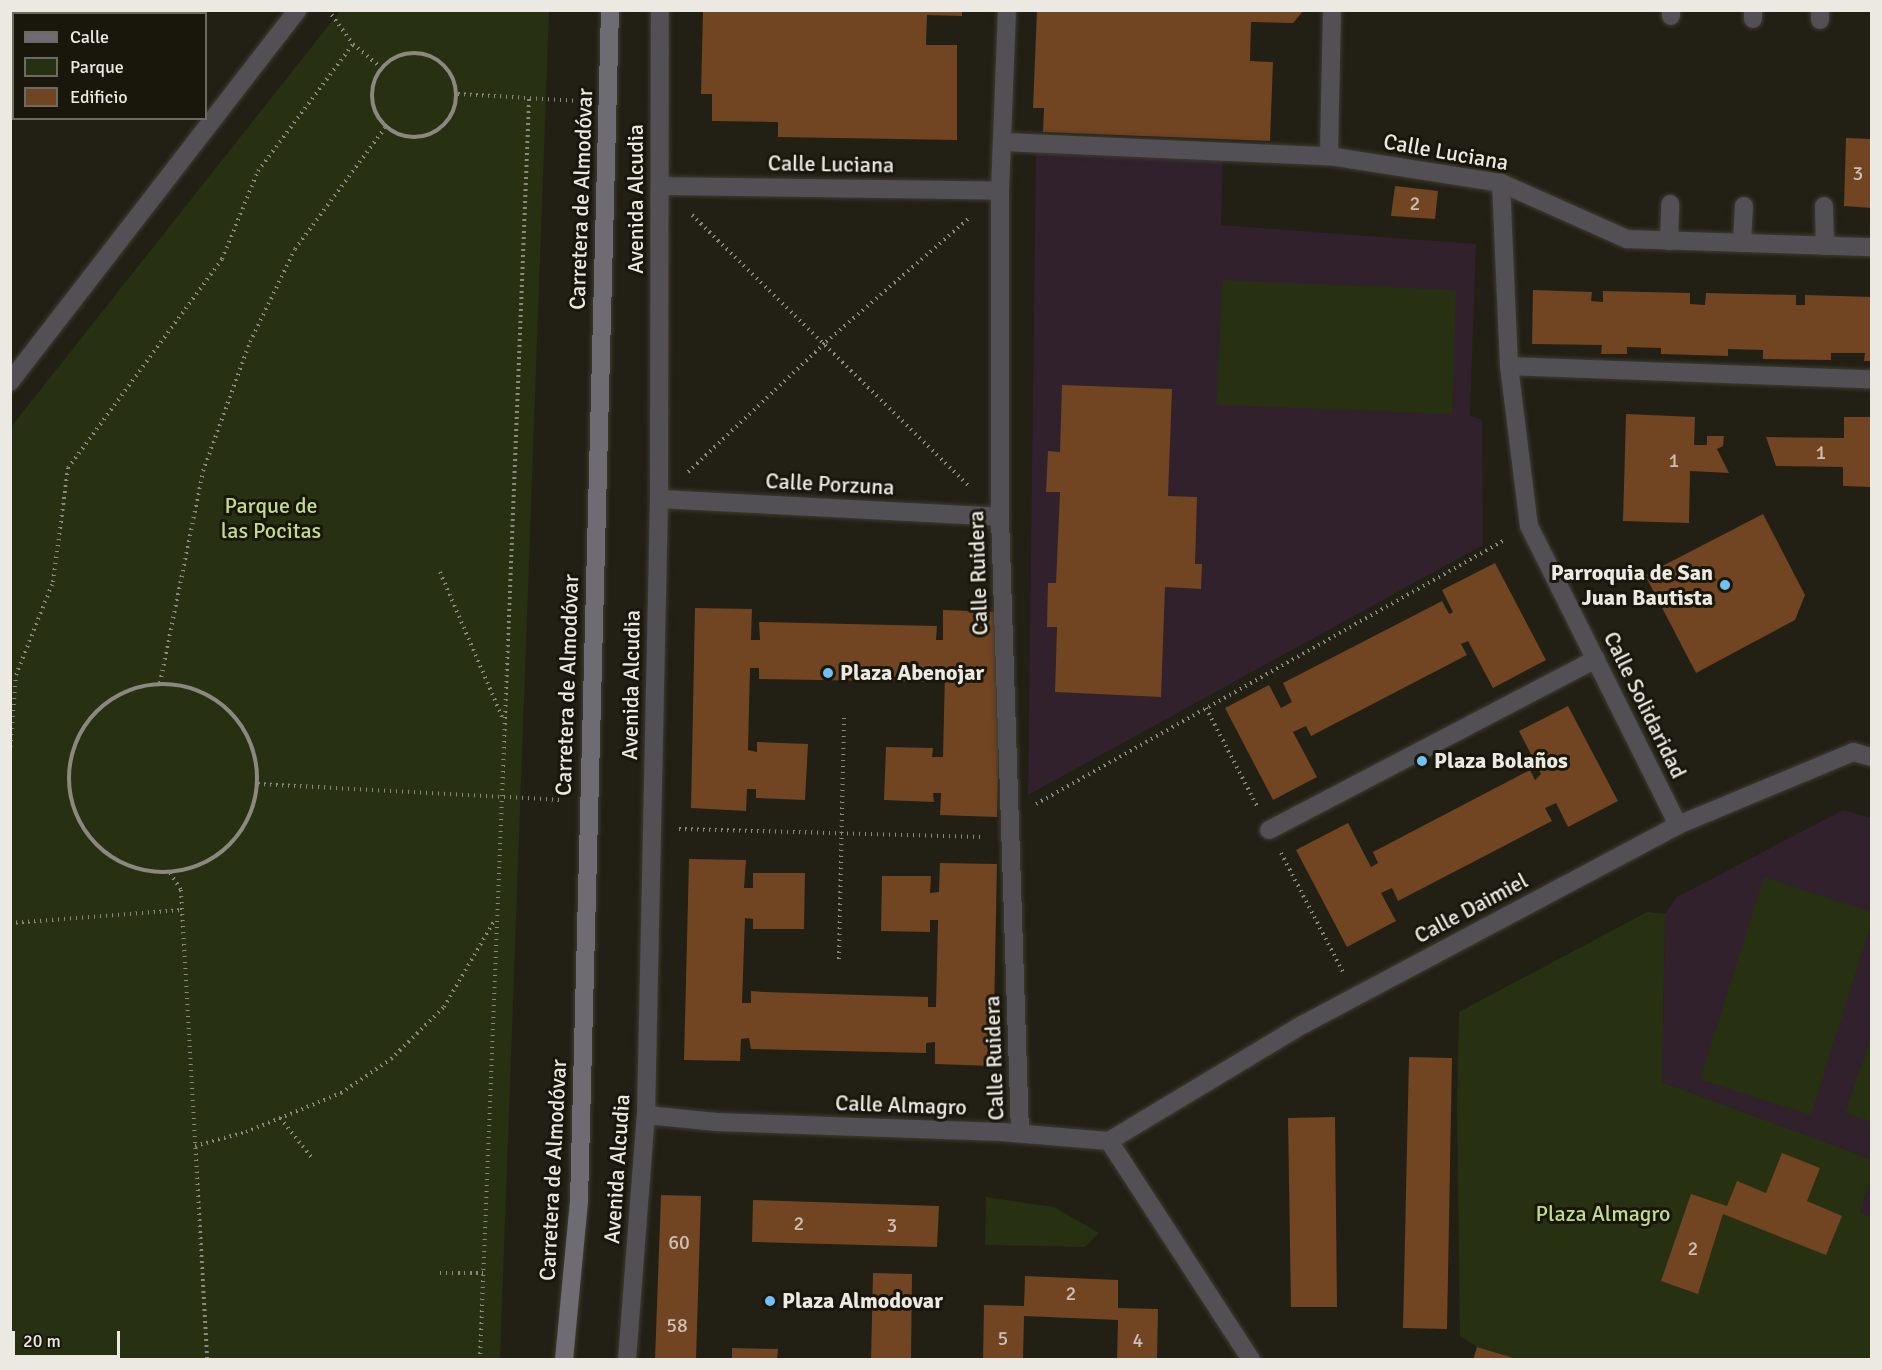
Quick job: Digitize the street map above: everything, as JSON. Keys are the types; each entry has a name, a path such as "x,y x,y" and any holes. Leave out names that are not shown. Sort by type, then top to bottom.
{"main road":[{"name":"Carretera de Almodóvar","path":"564,1359 579,1201 610,10"}],"street":[{"path":"10,382 297,10"},
{"name":"Avenida Alcudia","path":"627,1359 646,1115 659,500 660,10"},
{"name":"Calle Ruidera","path":"1007,10 1000,191 1000,517 1020,1133"},
{"path":"1329,156 1332,10"},
{"name":"Calle Luciana","path":"1002,142 1329,156 1501,183 1627,239 1872,247"},
{"name":"Calle Solidaridad","path":"1501,183 1509,366 1529,526 1678,825"},
{"name":"Calle Luciana","path":"661,186 1000,191"},
{"path":"1669,241 1670,204"},
{"path":"1743,243 1744,206"},
{"path":"1824,206 1825,246"},
{"path":"1509,366 1872,380"},
{"name":"Calle Porzuna","path":"659,500 1000,517"},
{"path":"1269,830 1596,659"},
{"name":"Calle Daimiel","path":"1109,1141 1304,1024 1678,825 1853,752 1872,758"},
{"name":"Calle Almagro","path":"646,1115 717,1122 1020,1133 1109,1141"},
{"path":"1109,1141 1251,1359"}],"path":[{"path":"328,10 354,44 380,67"},
{"path":"10,753 16,675 53,582 68,468 222,259 258,171 354,44"},
{"path":"413,50 435,58 451,74 458,94 452,114 436,130 399,136 385,128 371,95 380,67 413,50"},
{"path":"458,94 608,102"},
{"path":"480,1359 500,794 529,99"},
{"path":"160,683 203,471 250,342 295,249 385,128"},
{"path":"661,186 826,342 1000,517"},
{"path":"659,500 826,342 1000,191"},
{"path":"1010,819 1529,526"},
{"path":"440,572 503,718"},
{"path":"160,683 179,684 211,695 237,718 253,747 258,784 251,816 230,847 202,865 170,873 129,867 91,840 74,810 68,778 70,758 83,727 95,711 122,692 160,683"},
{"path":"839,959 844,714"},
{"path":"258,784 500,794 588,802"},
{"path":"652,828 1011,838"},
{"path":"170,873 181,890 183,910 207,1359"},
{"path":"10,923 183,910"},
{"path":"195,1146 246,1132 341,1093 391,1059 444,1007 496,919"},
{"path":"280,1119 312,1158"},
{"path":"440,1273 483,1273"}],"shaded area":[{"path":"1036,151 1223,160 1221,225 1476,244 1470,415 1482,420 1483,545 1028,795"},
{"path":"1843,810 1871,818 1871,1159 1662,1082 1665,914 1677,897"},
{"path":"1871,1178 1871,1217 1860,1213"}],"green space":[{"name":"Parque de las Pocitas","path":"340,11 549,11 500,1359 11,1359 11,427"},
{"path":"1222,280 1456,290 1452,414 1217,405"},
{"path":"1764,877 1871,912 1871,923 1811,1115 1700,1079"},
{"name":"Plaza Almagro","path":"1647,912 1665,914 1662,1082 1871,1159 1871,1178 1860,1213 1871,1217 1871,1359 1518,1359 1477,1347 1460,1336 1457,1106 1459,1012"},
{"path":"1871,1037 1871,1122 1845,1113"},
{"path":"986,1197 1054,1207 1099,1233 1085,1247 985,1245"}],"building":[{"path":"703,10 962,10 962,16 927,15 926,45 957,45 957,140 778,137 778,122 712,121 712,94 701,94"},
{"path":"1037,10 1304,10 1293,23 1251,22 1250,61 1273,62 1270,141 1043,132 1044,108 1033,108"},
{"path":"1846,138 1872,139 1872,208 1844,206"},
{"path":"1395,186 1438,191 1435,219 1391,216"},
{"path":"1533,290 1592,292 1591,301 1603,302 1603,291 1690,293 1690,304 1705,305 1706,293 1796,295 1796,305 1805,305 1805,295 1872,297 1872,361 1864,361 1865,353 1831,353 1831,360 1763,359 1763,350 1728,349 1728,356 1661,354 1661,348 1627,347 1627,354 1601,354 1602,345 1532,344"},
{"path":"1062,385 1172,389 1168,496 1197,497 1195,564 1202,564 1201,589 1165,587 1161,697 1055,692 1057,627 1047,627 1048,583 1056,583 1060,492 1046,492 1048,451 1060,452"},
{"path":"1626,414 1695,417 1694,445 1707,445 1707,436 1724,436 1723,446 1717,449 1729,473 1690,471 1689,523 1623,521"},
{"path":"1844,417 1872,417 1872,487 1843,486 1843,467 1776,466 1766,437 1844,438"},
{"name":"Parroquia de San Juan Bautista","path":"1763,514 1805,595 1795,620 1696,673 1645,575"},
{"path":"1495,563 1546,660 1493,688 1468,641 1461,644 1467,655 1311,736 1306,726 1293,732 1317,777 1273,800 1225,708 1269,685 1281,708 1292,702 1283,683 1442,601 1449,614 1453,612 1442,590"},
{"path":"695,608 752,609 751,640 760,640 759,622 937,626 936,640 943,640 943,610 1002,612 997,817 940,815 941,793 933,793 934,802 884,800 886,747 933,748 932,757 943,757 945,670 935,670 935,682 759,679 759,668 750,668 748,750 757,752 757,742 808,744 805,800 756,798 756,789 747,789 746,811 691,808"},
{"path":"1568,706 1618,801 1568,827 1556,803 1545,808 1552,821 1398,901 1392,888 1381,893 1396,921 1347,947 1296,850 1348,823 1371,867 1378,863 1373,852 1530,770 1535,780 1541,774 1519,731"},
{"path":"689,859 746,860 744,888 753,888 753,873 805,873 804,929 753,929 753,919 745,918 742,1003 751,1003 751,991 928,997 928,1007 936,1007 938,920 930,920 930,932 881,931 882,876 931,876 930,893 939,892 940,863 997,864 993,1066 935,1064 935,1042 926,1043 926,1053 751,1049 749,1038 741,1039 740,1061 684,1060"},
{"path":"1409,1057 1452,1058 1447,1329 1403,1328"},
{"path":"1335,1117 1337,1307 1291,1307 1288,1118"},
{"path":"1782,1153 1820,1168 1807,1201 1842,1216 1826,1255 1723,1214 1698,1294 1661,1281 1691,1194 1727,1206 1737,1181 1766,1193"},
{"path":"661,1195 701,1196 696,1360 655,1360"},
{"path":"753,1200 939,1206 937,1247 752,1242"},
{"path":"873,1273 912,1274 911,1360 871,1360"},
{"path":"1025,1276 1118,1280 1118,1308 1158,1309 1157,1360 1117,1360 1118,1320 1024,1316 1023,1360 983,1360 984,1305 1024,1306"},
{"path":"1477,1347 1517,1359 1473,1360"},
{"path":"732,1348 778,1349 777,1360 732,1360"}],"place":[{"name":"Parroquia de San Juan Bautista","path":"1725,585"},
{"name":"Plaza Abenojar","path":"828,673"},
{"name":"Plaza Bolaños","path":"1422,761"},
{"name":"Plaza Almodovar","path":"770,1301"}]}
